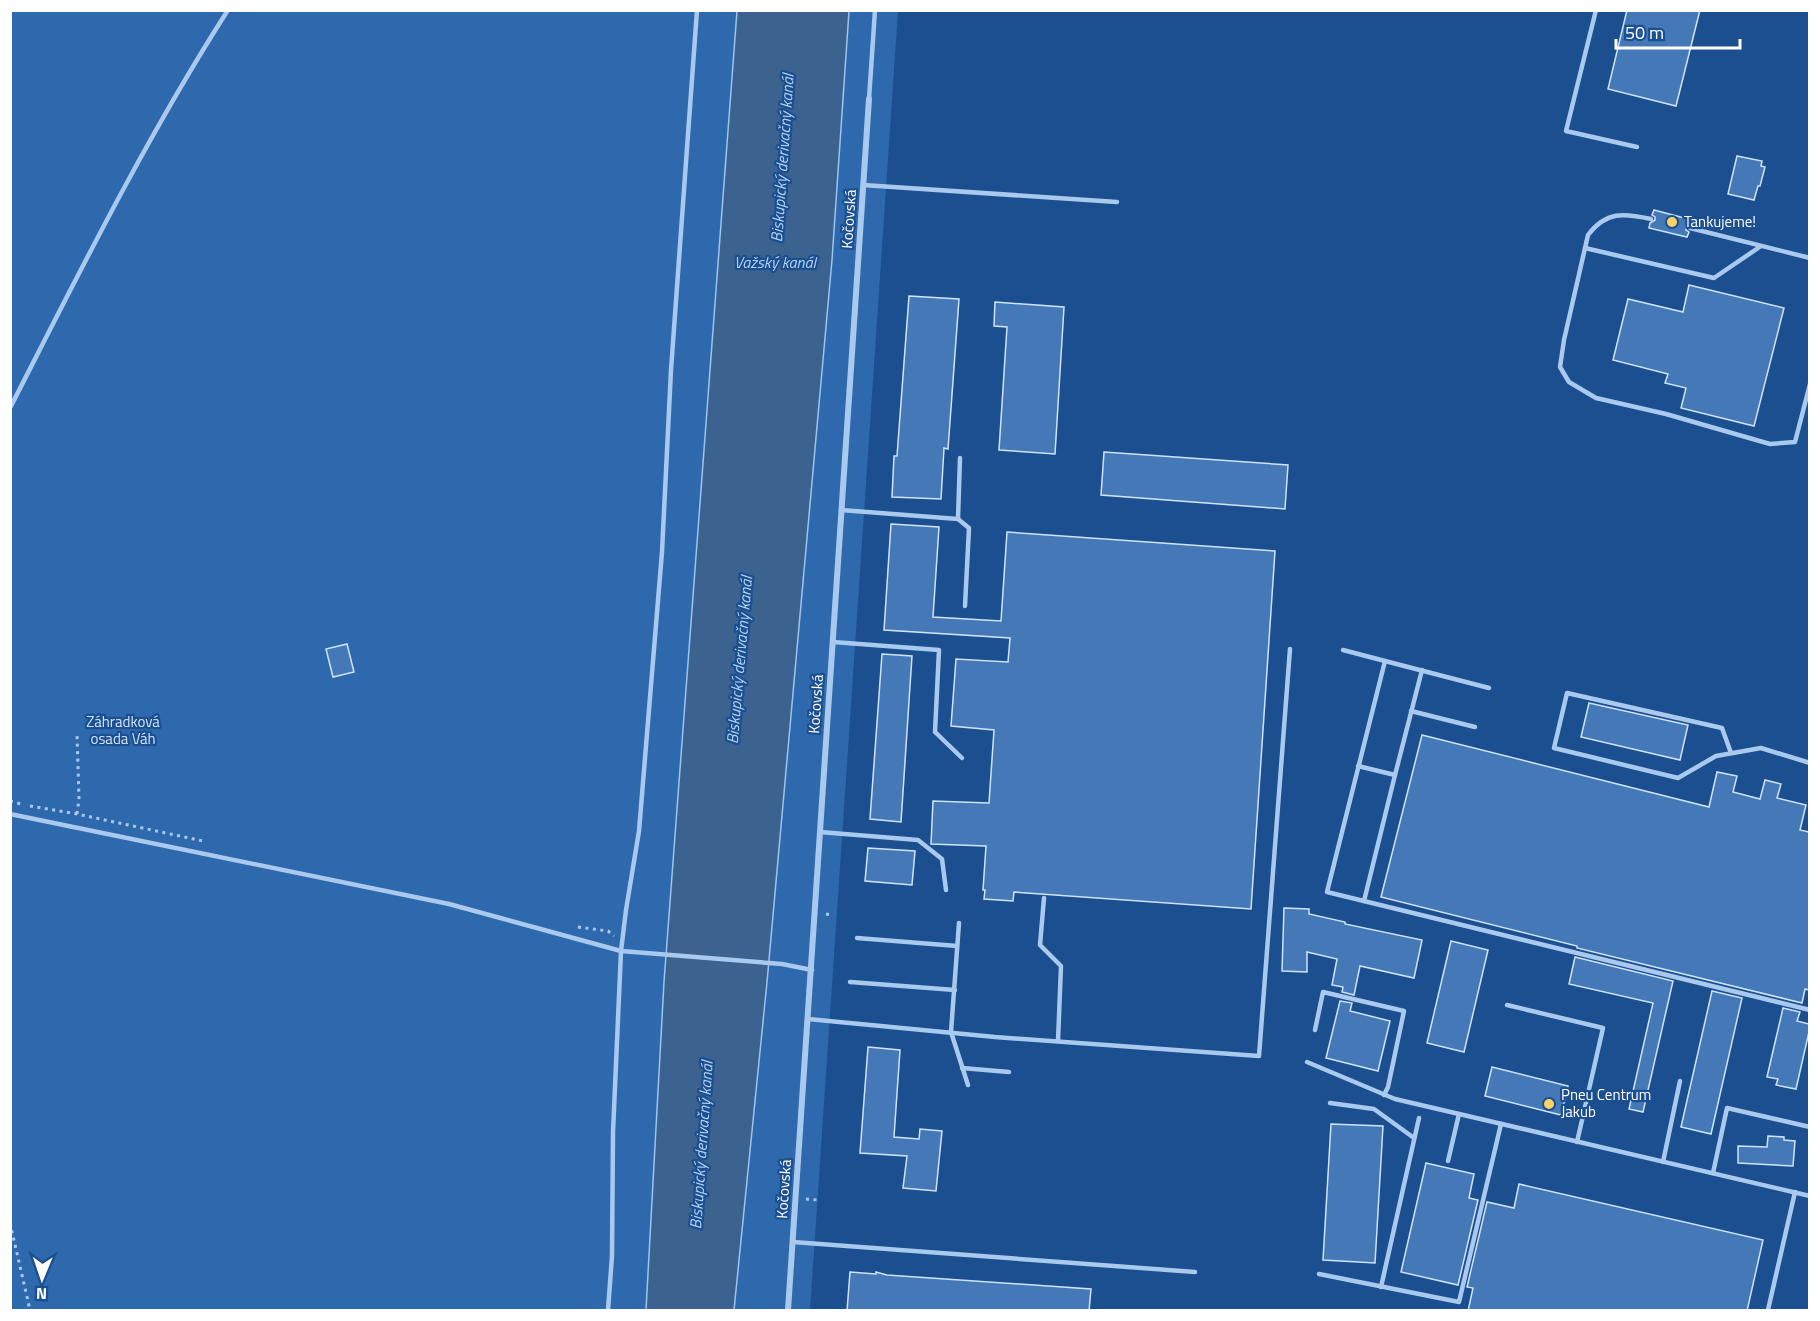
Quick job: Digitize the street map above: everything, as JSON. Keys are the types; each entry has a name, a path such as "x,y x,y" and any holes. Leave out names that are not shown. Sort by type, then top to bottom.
{"street":[{"name":"Kočovská","path":"788,1311 869,99"}],"lane":[{"path":"10,408 97,237 192,67 228,10"},
{"path":"608,1311 612,1256 613,1132 621,951 639,831 662,552 670,370 696,10"},
{"path":"869,99 875,10"},
{"path":"1596,10 1566,130 1637,147"},
{"path":"863,185 1117,202"},
{"path":"1652,219 1623,214 1607,217 1595,225 1588,235 1560,367 1569,382 1596,398 1666,414 1770,444 1796,442 1809,384"},
{"path":"1690,228 1809,258"},
{"path":"1585,248 1714,278 1761,246"},
{"path":"958,519 960,458"},
{"path":"841,510 958,519 969,528 965,606"},
{"path":"832,642 939,650 935,732 962,759"},
{"path":"807,1019 1259,1056 1290,649"},
{"path":"1343,650 1489,688"},
{"path":"1385,660 1327,892 1809,1010"},
{"path":"1364,901 1422,670"},
{"path":"1731,753 1722,728 1567,693 1554,748 1678,778 1716,756 1761,748 1809,763"},
{"path":"1411,711 1475,727"},
{"path":"1358,766 1395,775"},
{"path":"10,814 449,904 621,951 782,964 812,970"},
{"path":"820,832 918,840 942,859 946,890"},
{"path":"1044,898 1041,945 1060,966 1058,1041"},
{"path":"959,923 951,1032 968,1085"},
{"path":"857,938 957,946"},
{"path":"850,982 955,990"},
{"path":"1315,1030 1323,992 1404,1011 1388,1087 1384,1095"},
{"path":"1507,1005 1603,1028 1577,1142"},
{"path":"1307,1062 1384,1095 1809,1196"},
{"path":"962,1068 1009,1072"},
{"path":"1663,1162 1680,1081"},
{"path":"1330,1103 1374,1108 1414,1138"},
{"path":"1713,1173 1727,1108 1809,1127"},
{"path":"1449,1161 1459,1114"},
{"path":"1381,1287 1419,1118"},
{"path":"1319,1274 1460,1302 1501,1124"},
{"path":"1768,1311 1795,1192"},
{"path":"793,1242 1195,1272"}],"path":[{"path":"73,827 79,799 77,734"},
{"path":"10,1222 30,1311"}],"green space":[{"name":"Záhradková osada Váh","path":"10,11 737,11 664,982 646,1310 11,1310"},
{"path":"849,11 898,11 810,1310 734,1310 767,982 832,260"}],"water":[{"name":"Važský kanál","path":"737,11 849,11 832,260 767,982 734,1310 646,1310 664,982"}],"building":[{"path":"1627,10 1700,10 1676,106 1608,89"},
{"path":"1737,156 1762,161 1761,166 1765,167 1754,200 1728,194"},
{"path":"1654,210 1692,220 1691,224 1686,226 1689,232 1687,237 1649,228 1650,223 1655,220 1652,215"},
{"path":"1689,285 1784,308 1754,426 1681,408 1686,388 1665,383 1668,374 1613,360 1628,299 1683,312"},
{"path":"909,296 959,299 948,449 944,448 941,499 892,497"},
{"path":"995,302 1064,307 1055,454 999,450 1007,327 994,326"},
{"path":"1104,452 1288,465 1285,509 1101,495"},
{"path":"891,524 939,527 933,617 1001,621 1007,532 1275,551 1251,909 1014,892 1013,901 984,899 986,846 931,844 933,801 989,803 994,730 951,726 956,659 1008,662 1010,638 884,630"},
{"path":"347,644 354,672 333,677 326,649"},
{"path":"882,654 912,656 901,822 870,819"},
{"path":"1589,703 1688,725 1680,760 1581,737"},
{"path":"1422,735 1709,807 1717,772 1737,776 1733,792 1760,799 1765,780 1781,784 1777,798 1806,805 1800,830 1809,832 1809,990 1805,989 1802,1003 1381,897"},
{"path":"868,848 915,851 912,885 865,881"},
{"path":"1284,908 1309,909 1309,914 1345,922 1345,924 1422,940 1414,978 1360,966 1354,995 1342,992 1343,987 1332,985 1337,959 1307,952 1307,972 1282,971"},
{"path":"1451,941 1488,950 1464,1052 1427,1043"},
{"path":"1575,957 1673,981 1643,1112 1629,1109 1653,1003 1569,984"},
{"path":"1712,991 1742,998 1711,1134 1681,1127"},
{"path":"1340,1001 1352,1003 1350,1011 1390,1021 1378,1071 1326,1058"},
{"path":"1783,1008 1800,1012 1797,1021 1809,1024 1796,1089 1776,1085 1778,1079 1767,1077"},
{"path":"868,1047 900,1050 894,1137 919,1139 920,1129 942,1131 936,1191 903,1188 907,1156 860,1153"},
{"path":"1492,1067 1568,1086 1561,1115 1485,1096"},
{"path":"1331,1124 1383,1126 1375,1263 1323,1260"},
{"path":"1768,1136 1784,1137 1784,1140 1795,1141 1793,1166 1738,1163 1738,1146 1767,1147"},
{"path":"1426,1163 1474,1174 1469,1198 1478,1200 1458,1285 1401,1272"},
{"path":"1519,1184 1763,1240 1747,1311 1468,1311 1473,1288 1467,1287 1487,1202 1514,1208"},
{"path":"850,1272 876,1274 876,1272 887,1275 1091,1289 1089,1311 847,1311"}],"place":[{"name":"Tankujeme!","path":"1672,222"},
{"name":"Pneu Centrum Jakub","path":"1549,1104"}],"water label":[{"name":"Biskupický derivačný kanál","path":"782,158"},
{"name":"Biskupický derivačný kanál","path":"739,660"},
{"name":"Biskupický derivačný kanál","path":"701,1145"}]}
